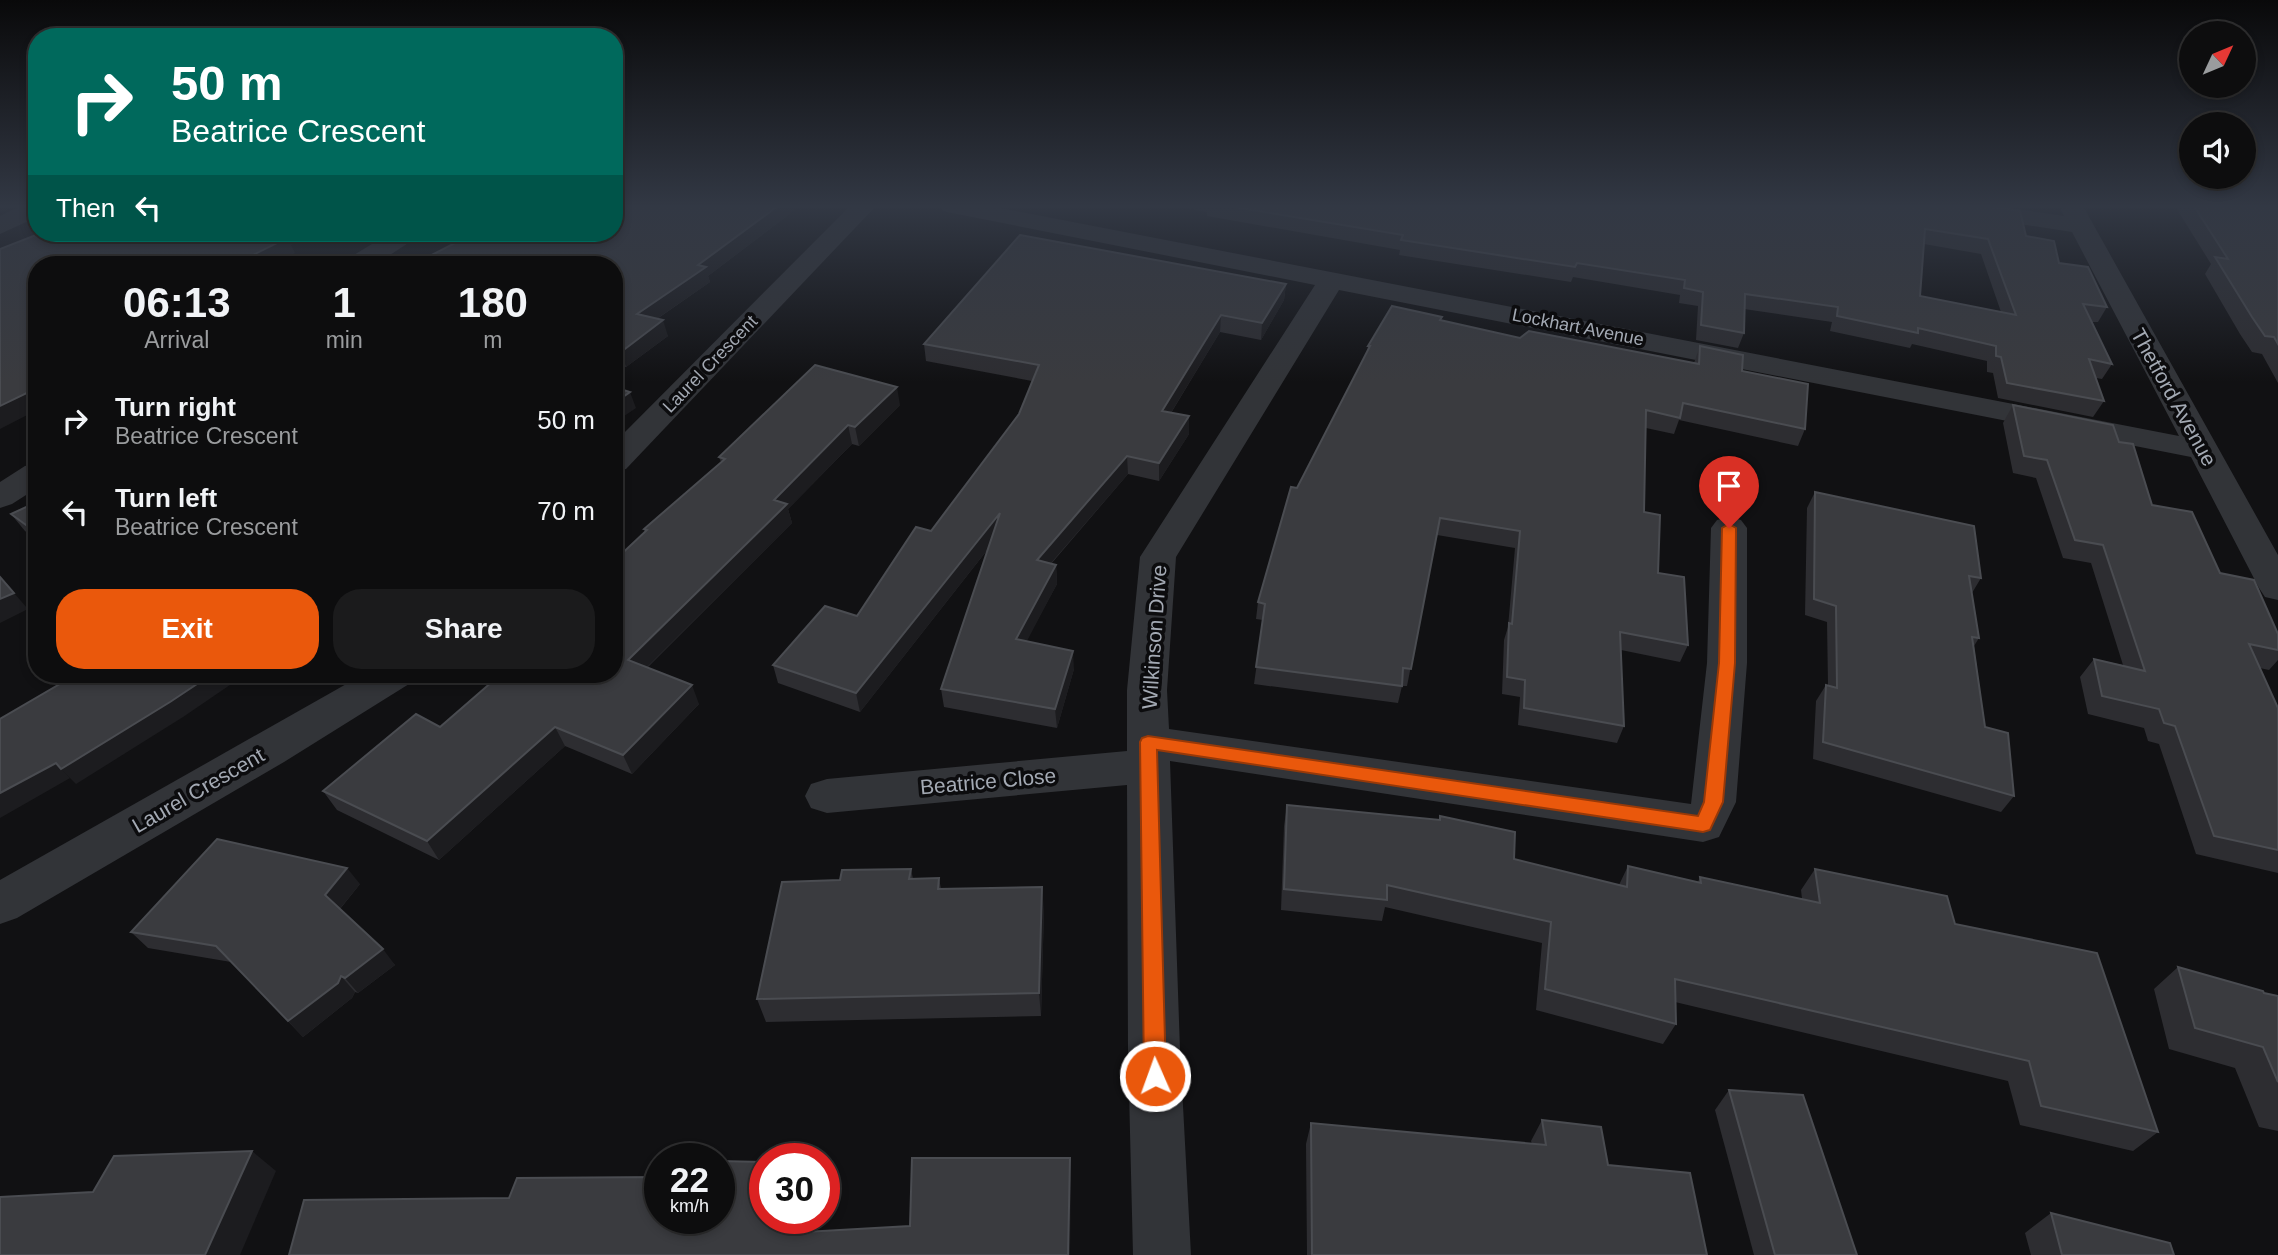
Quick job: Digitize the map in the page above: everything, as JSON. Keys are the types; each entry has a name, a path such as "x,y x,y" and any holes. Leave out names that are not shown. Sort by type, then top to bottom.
{"street":[{"name":"Laurel Crescent","path":"623,453 807,265"},
{"name":"Lockhart Avenue","path":"1257,265 2203,450"},
{"name":"Thetford Avenue","path":"2102,265 2278,588"},
{"name":"Wilkinson Drive","path":"1162,1255 1154,1050 1147,690 1158,557 1332,279"},
{"path":"0,497 28,479"},
{"name":"Beatrice Close","path":"827,796 1148,754 1703,824 1714,802 1727,663 1729,528"},
{"name":"Laurel Crescent","path":"0,904 380,683"}],"building":[{"path":"0,265 28,265 28,392 0,406"},
{"path":"623,265 699,265 706,267 637,314 663,320 623,350"},
{"path":"994,265 1181,265 1286,284 1262,323 1221,315 1162,411 1189,416 1159,463 1127,456 1037,560 1056,565 1016,639 1073,651 1055,709 941,689 1000,513 856,693 773,665 825,606 857,616 916,527 931,531 1019,414 1039,365 924,344"},
{"path":"1587,265 1922,265 1920,296 2016,315 1997,265 2088,267 2107,307 2083,304 2112,364 2089,359 2104,401 2007,383 2001,357 1996,356 1996,346 1918,328 1918,333 1837,316 1838,307 1745,294 1744,333 1701,325 1703,292 1684,288 1685,280"},
{"path":"2220,265 2278,265 2278,344 2274,337 2265,336"},
{"path":"1392,306 1520,338 1529,331 1699,364 1700,346 1743,355 1742,371 1808,384 1805,429 1683,403 1680,418 1646,410 1644,512 1660,515 1658,573 1684,577 1688,645 1620,632 1624,726 1524,708 1525,680 1507,677 1509,623 1512,624 1520,531 1440,518 1411,669 1403,668 1402,686 1256,667 1265,604 1258,602 1291,487 1297,488 1368,346"},
{"path":"815,365 897,387 855,427 848,425 774,500 787,504 628,660 692,685 623,755 555,727 427,841 323,791 416,714 440,727 491,683 623,683 623,553 647,530 644,529 725,459 719,457"},
{"path":"2013,405 2113,425 2119,442 2133,444 2152,505 2192,512 2220,573 2254,580 2278,634 2278,650 2249,644 2278,708 2278,850 2214,836 2175,726 2164,723 2159,709 2102,696 2094,659 2145,671 2103,545 2075,540 2047,460 2024,456"},
{"path":"1815,492 1974,526 1981,578 1969,576 1979,638 1972,637 1985,727 2008,733 2014,796 1823,742 1826,685 1837,688 1836,606 1814,599"},
{"path":"28,506 28,526 11,514"},
{"path":"0,577 14,593 0,599"},
{"path":"62,683 198,683 61,769 56,763 0,793 0,719"},
{"path":"1287,805 1440,820 1440,816 1515,832 1514,859 1627,887 1628,866 1701,883 1700,877 1820,903 1815,869 1947,896 1955,924 2097,953 2158,1132 2041,1106 2029,1061 1675,979 1676,1024 1545,989 1551,922 1387,885 1387,900 1284,889"},
{"path":"217,839 347,868 325,895 383,949 345,978 341,976 338,983 288,1021 216,946 131,932"},
{"path":"911,869 909,879 939,878 938,889 1042,887 1039,993 757,999 782,882 840,880 842,870"},
{"path":"2178,967 2278,996 2278,1082 2263,1047 2195,1028"},
{"path":"1729,1090 1803,1095 1857,1255 1775,1255"},
{"path":"1542,1120 1601,1127 1608,1165 1690,1173 1707,1255 1312,1255 1311,1123 1546,1145"},
{"path":"252,1151 205,1255 0,1255 0,1197 93,1192 114,1156"},
{"path":"912,1158 1070,1158 1068,1255 289,1255 304,1200 509,1198 517,1178 644,1177 644,1234 735,1234 735,1161 749,1162 749,1234 840,1234 840,1230 910,1226"},
{"path":"2051,1213 2170,1243 2174,1255 2062,1255"}],"route":[{"path":"1155,1076 1148,742 1667,821 1703,824 1714,802 1727,663 1729,528"}]}
